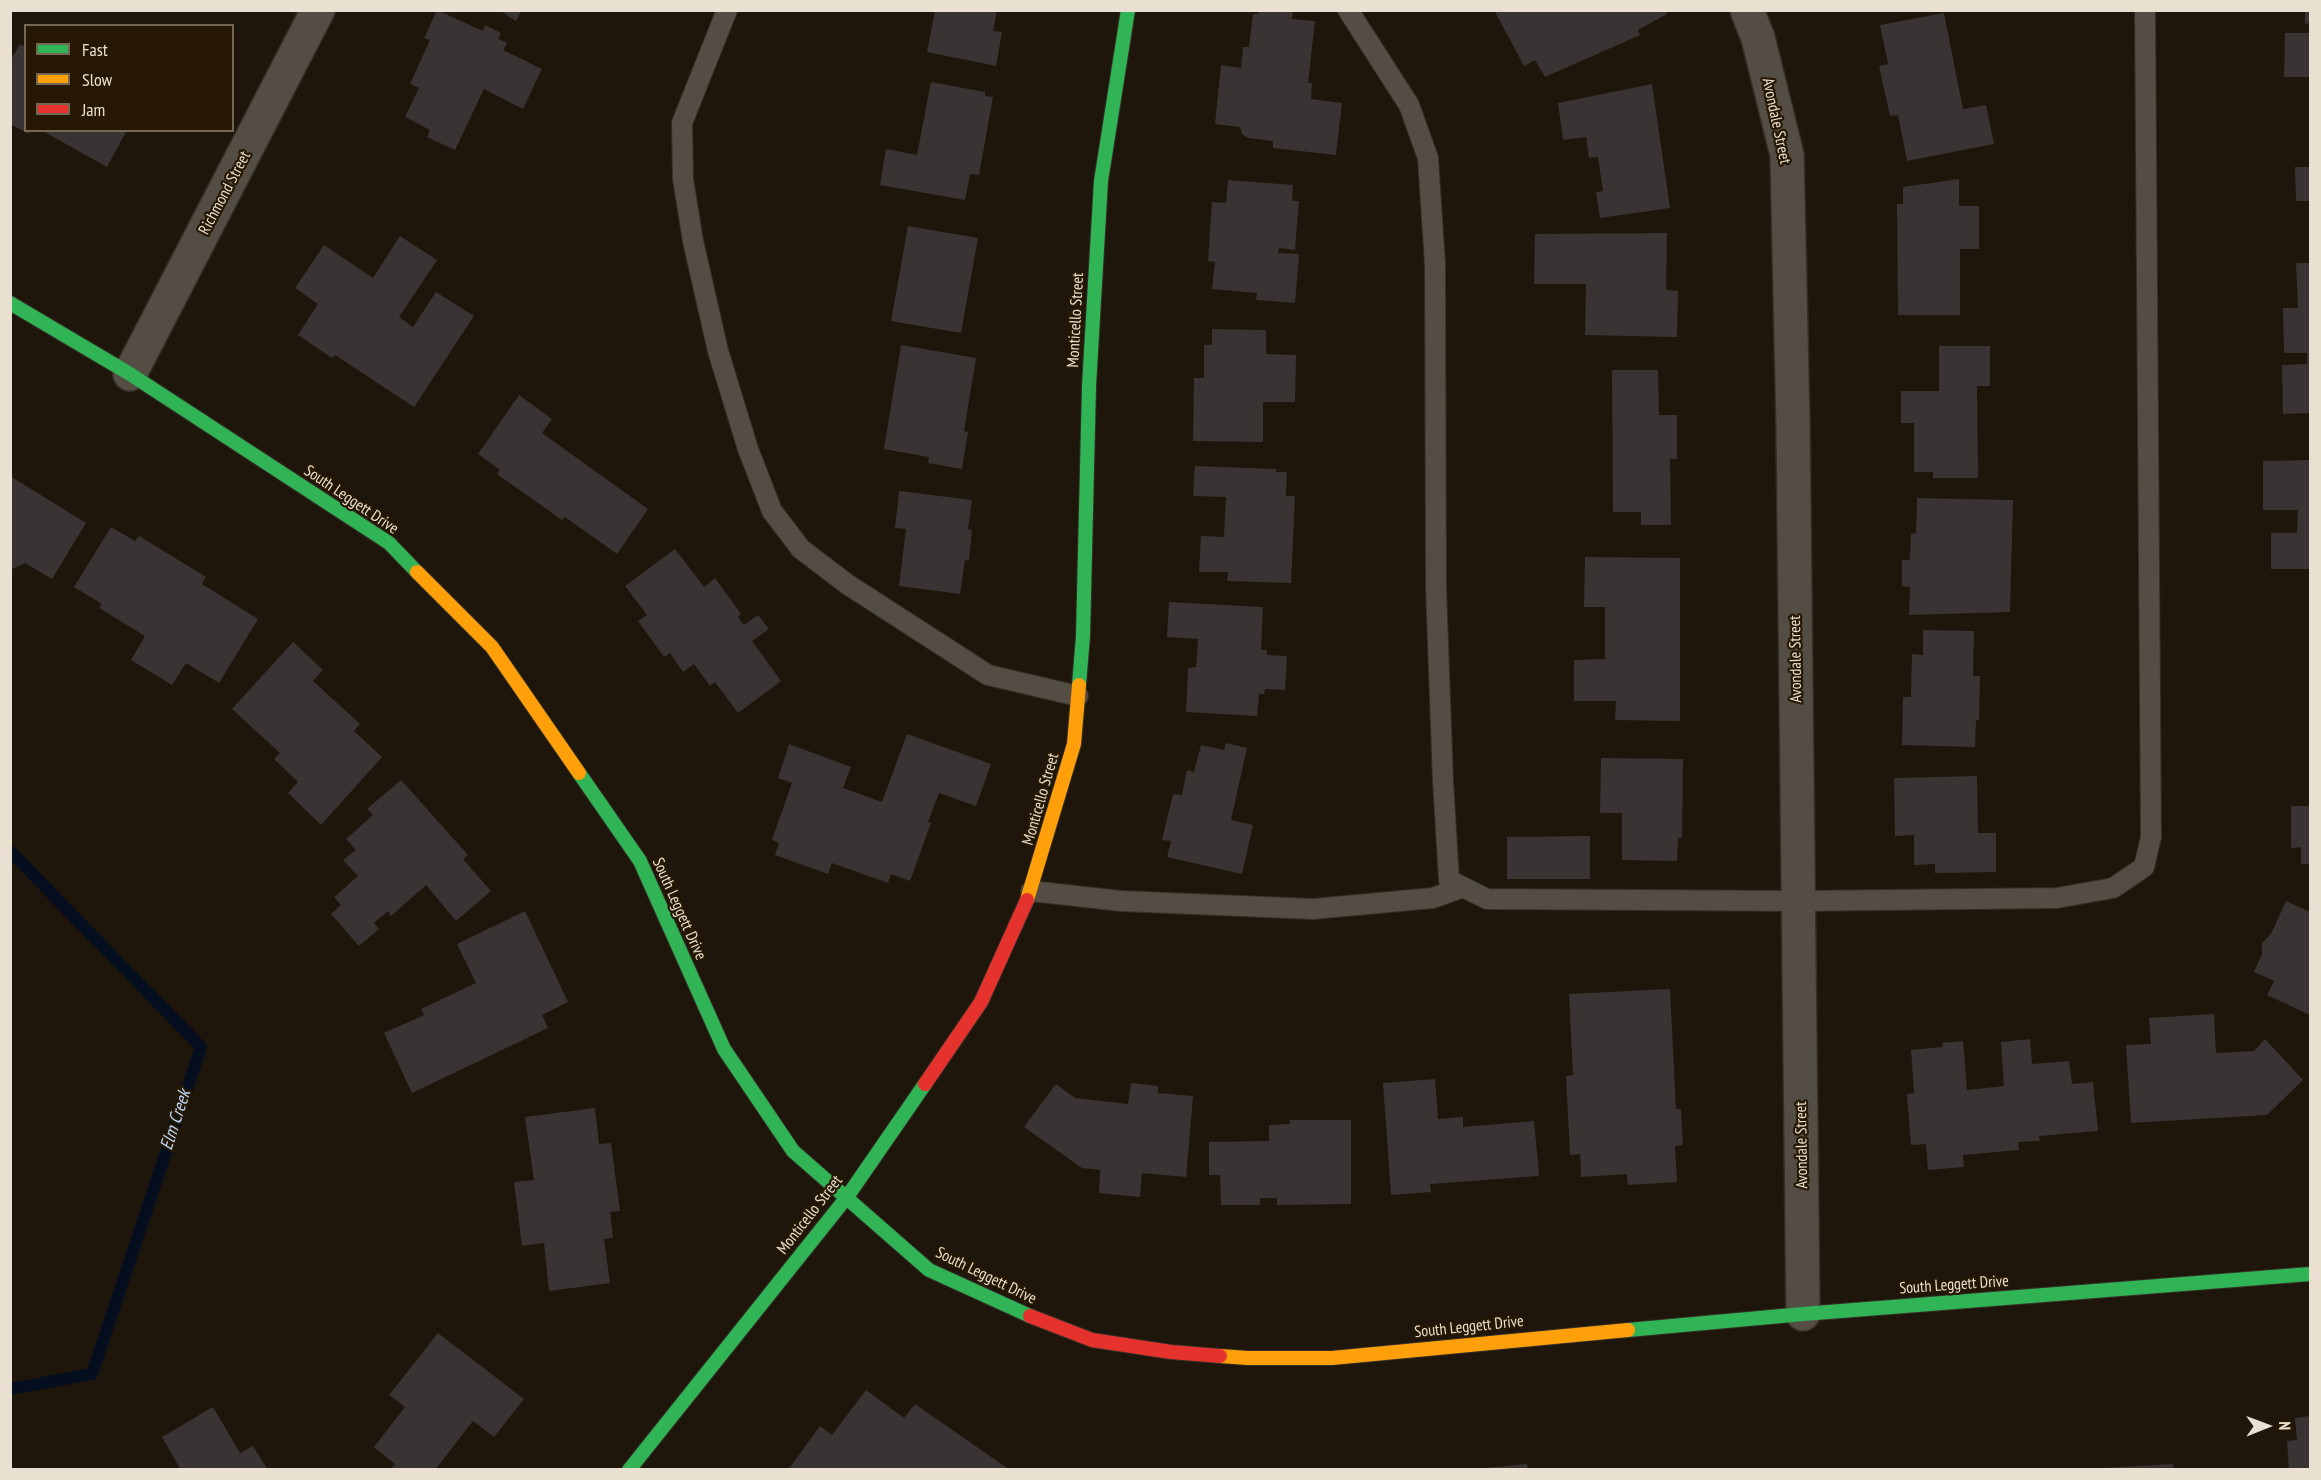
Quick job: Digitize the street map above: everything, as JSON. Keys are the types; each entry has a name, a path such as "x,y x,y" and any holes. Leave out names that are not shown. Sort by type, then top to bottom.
{"street":[{"name":"Richmond Street","path":"130,374 318,10"},
{"name":"Monticello Street","path":"629,1470 847,1197 981,1002 1031,891 1074,744 1083,636 1089,386 1101,181 1128,10"},
{"name":"Avondale Street","path":"1747,10 1758,38 1787,155 1793,424 1803,1314"},
{"name":"South Leggett Drive","path":"10,303 130,374 389,543 492,647 640,861 724,1048 793,1151 929,1270 1015,1310 1092,1340 1171,1352 1248,1358 1332,1358 1803,1314 2310,1274"}],"lane":[{"path":"727,10 682,123 683,178 693,241 718,351 748,449 772,511 801,549 848,584 988,675 1078,696"},
{"path":"1348,10 1409,105 1428,158 1435,264 1436,588 1449,880 1487,899 1799,901 2057,898 2113,888 2144,867 2151,837 2145,10"},
{"path":"1031,891 1121,901 1313,909 1433,898 1463,887"}],"building":[{"path":"437,10 483,31 485,25 501,33 498,39 507,43 503,50 542,69 523,109 484,89 455,150 427,137 430,130 405,117 419,88 410,84 430,40 424,38"},
{"path":"499,10 522,10 516,21"},
{"path":"935,10 997,10 993,31 1002,32 996,66 927,52"},
{"path":"1257,10 1293,10 1292,19 1315,21 1308,83 1312,83 1311,99 1342,103 1336,155 1273,148 1273,141 1248,138 1242,134 1240,127 1215,124 1221,65 1241,68 1243,47 1249,47 1253,14 1259,14"},
{"path":"1494,10 1665,10 1667,14 1638,30 1640,35 1545,77 1535,60 1524,66"},
{"path":"2305,10 2310,10 2310,23 2305,24"},
{"path":"1944,13 1963,109 1986,105 1994,144 1907,161 1898,115 1890,116 1879,66 1888,64 1880,25"},
{"path":"2285,33 2310,33 2310,77 2284,77"},
{"path":"20,44 24,46 24,131 10,124 10,61"},
{"path":"931,82 985,92 985,96 993,97 979,175 970,174 965,200 880,185 886,149 917,155"},
{"path":"1652,84 1670,208 1600,218 1596,192 1603,191 1598,157 1589,158 1586,137 1563,140 1558,103"},
{"path":"45,132 126,132 107,167"},
{"path":"2295,167 2310,167 2310,201 2296,201"},
{"path":"1959,179 1959,206 1979,206 1979,249 1960,249 1960,315 1898,315 1897,204 1903,204 1903,187"},
{"path":"1228,180 1293,185 1292,201 1299,201 1295,250 1279,248 1278,253 1299,254 1295,303 1256,300 1257,293 1212,289 1215,262 1208,261 1212,202 1226,203"},
{"path":"908,226 978,238 961,333 891,321"},
{"path":"1667,233 1666,290 1678,291 1677,337 1585,335 1586,284 1534,284 1535,234"},
{"path":"400,236 437,260 399,317 413,327 436,292 474,316 414,407 335,355 332,358 298,335 318,304 295,288 324,245 373,278"},
{"path":"2296,263 2310,263 2310,413 2283,414 2282,365 2307,364 2307,353 2284,353 2283,308 2298,308"},
{"path":"1212,329 1266,330 1266,354 1296,355 1295,402 1263,402 1263,442 1193,441 1194,378 1204,378 1204,345 1212,345"},
{"path":"901,345 976,358 964,431 968,432 962,469 928,463 929,457 884,449"},
{"path":"1939,346 1990,346 1990,386 1977,386 1978,478 1933,478 1933,472 1914,472 1914,423 1901,423 1901,391 1939,391"},
{"path":"1612,370 1658,370 1659,415 1677,415 1677,459 1670,459 1671,525 1641,525 1641,512 1613,512"},
{"path":"519,395 552,419 542,433 648,509 617,554 565,517 562,520 497,474 500,470 478,454"},
{"path":"2310,460 2310,569 2271,569 2271,533 2297,533 2298,510 2263,510 2263,461"},
{"path":"1195,466 1276,469 1276,472 1287,472 1286,496 1295,496 1291,583 1227,581 1228,572 1199,572 1201,536 1224,537 1226,497 1193,496"},
{"path":"10,476 86,523 52,579 25,563 10,570"},
{"path":"899,491 972,500 968,529 972,530 969,561 965,560 960,594 899,586 906,529 895,528"},
{"path":"1917,498 2013,500 2010,612 1909,615 1910,587 1902,586 1902,560 1910,560 1911,534 1916,533"},
{"path":"111,527 135,541 139,536 206,577 202,584 258,619 219,683 186,663 172,685 131,660 145,636 99,608 102,604 74,587"},
{"path":"675,549 704,587 715,578 741,614 738,617 744,625 758,615 769,629 752,641 781,681 738,713 715,682 710,686 694,664 683,672 670,653 664,657 638,621 647,615 625,586"},
{"path":"1585,557 1680,558 1680,721 1615,720 1616,701 1574,701 1574,660 1605,659 1605,607 1584,607"},
{"path":"1169,602 1263,607 1261,650 1267,650 1267,655 1287,656 1285,690 1265,689 1264,694 1259,694 1257,716 1186,712 1188,668 1196,667 1198,639 1167,637"},
{"path":"1923,630 1974,631 1973,676 1980,676 1979,720 1976,720 1975,747 1902,745 1903,697 1911,697 1912,654 1923,655"},
{"path":"293,642 323,670 313,681 360,724 354,731 382,757 321,825 288,793 298,782 274,759 280,753 232,709"},
{"path":"907,734 991,764 976,806 939,793 910,881 891,874 888,883 832,863 828,874 775,855 779,843 772,840 792,783 778,778 789,744 851,767 843,788 882,802"},
{"path":"1226,743 1247,748 1231,820 1253,825 1242,874 1167,857 1171,841 1162,840 1173,794 1182,795 1187,770 1194,772 1201,745 1224,750"},
{"path":"1601,758 1683,759 1682,838 1678,838 1677,861 1622,860 1622,813 1600,813"},
{"path":"1977,776 1978,833 1996,833 1996,872 1935,873 1935,864 1914,865 1914,835 1895,836 1894,778"},
{"path":"401,780 468,855 463,859 491,891 456,921 426,885 391,916 388,911 374,923 379,929 359,946 331,914 341,905 334,897 358,876 343,860 356,850 346,839 373,815 367,809"},
{"path":"2291,806 2310,806 2310,864 2301,864 2301,847 2291,848"},
{"path":"1590,836 1590,879 1507,879 1507,837"},
{"path":"2286,901 2310,912 2310,1015 2267,995 2274,981 2254,972 2262,954 2262,943 2271,934"},
{"path":"525,911 568,1002 542,1015 548,1028 412,1093 384,1033 424,1015 421,1009 476,983 457,944"},
{"path":"1670,989 1676,1109 1681,1109 1683,1145 1675,1146 1677,1182 1628,1185 1627,1174 1581,1177 1580,1154 1570,1155 1566,1076 1573,1075 1569,994"},
{"path":"2214,1014 2216,1053 2254,1051 2265,1039 2303,1080 2267,1115 2131,1123 2126,1045 2151,1044 2149,1018"},
{"path":"2030,1039 2032,1064 2069,1061 2072,1084 2093,1082 2098,1131 2039,1136 2040,1141 2018,1142 2019,1150 1963,1155 1964,1167 1928,1170 1926,1144 1911,1145 1907,1094 1914,1093 1911,1050 1943,1047 1942,1043 1963,1041 1967,1090 2004,1086 2001,1042"},
{"path":"1435,1079 1438,1119 1463,1117 1463,1127 1534,1121 1539,1176 1430,1184 1431,1192 1391,1195 1383,1083"},
{"path":"1131,1083 1158,1086 1158,1093 1193,1096 1186,1177 1142,1173 1140,1197 1099,1193 1100,1170 1082,1168 1024,1127 1056,1084 1075,1098 1128,1104"},
{"path":"595,1108 599,1144 611,1143 620,1211 610,1212 613,1238 604,1239 610,1283 549,1291 544,1243 522,1246 514,1182 534,1180 525,1117"},
{"path":"1290,1120 1351,1120 1351,1204 1277,1205 1277,1198 1260,1198 1260,1205 1221,1205 1220,1175 1209,1175 1209,1142 1269,1141 1269,1125 1290,1124"},
{"path":"438,1333 524,1399 494,1437 473,1421 435,1470 390,1470 395,1464 374,1447 405,1407 389,1395"},
{"path":"866,1390 904,1418 915,1404 1010,1470 788,1470 820,1426 832,1435"},
{"path":"213,1407 240,1453 253,1446 268,1470 181,1470 162,1437"},
{"path":"2310,1416 2310,1470 2289,1470 2287,1441 2297,1440 2295,1418"},
{"path":"1527,1464 1528,1470 1485,1470 1485,1468"},
{"path":"2173,1464 2174,1470 2104,1470 2104,1468"}],"waterway":[{"name":"Elm Creek","path":"10,851 201,1047 92,1374 10,1389"}],"traffic: fast":[{"path":"1079,685 1083,636 1089,386 1101,181 1128,10"},
{"path":"10,303 130,374 389,543 417,572"},
{"path":"579,773 640,861 724,1049 793,1151 929,1270 1030,1316"},
{"path":"629,1470 847,1197 925,1084"},
{"path":"1628,1330 2310,1274"}],"traffic: slow":[{"path":"417,572 492,647 579,773"},
{"path":"1027,900 1074,744 1079,685"},
{"path":"1220,1356 1332,1358 1628,1330"}],"traffic: jam":[{"path":"925,1084 981,1002 1027,900"},
{"path":"1030,1316 1092,1340 1171,1352 1220,1356"}]}
